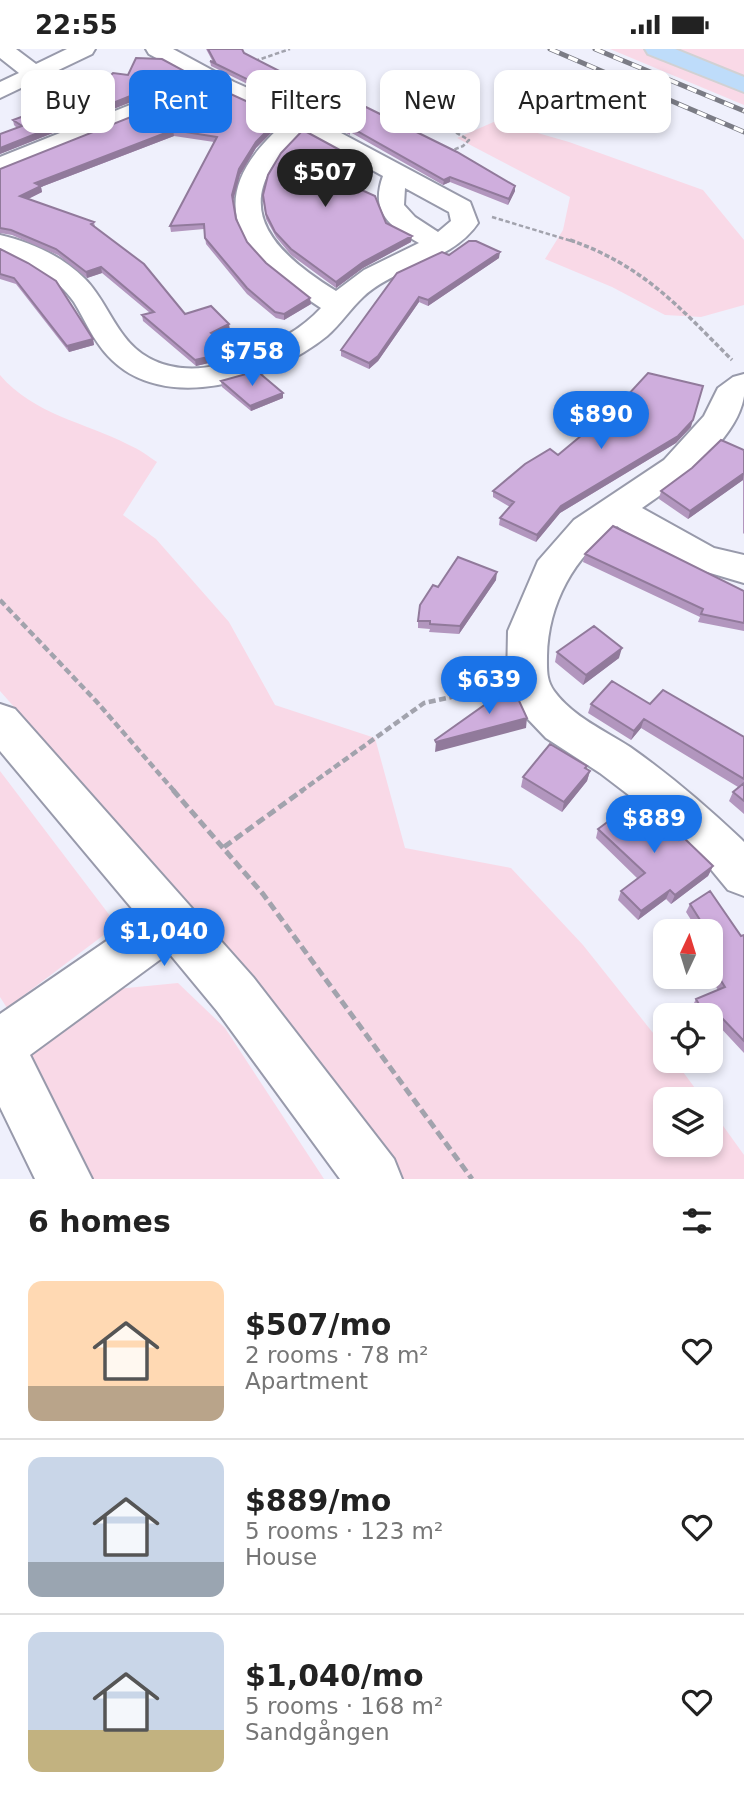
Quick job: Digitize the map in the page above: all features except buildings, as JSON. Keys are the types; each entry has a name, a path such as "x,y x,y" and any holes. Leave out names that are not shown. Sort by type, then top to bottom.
{"main road":[{"path":"656,49 744,85"}],"street":[{"path":"2,49 29,70"},
{"path":"42,70 84,49"},
{"path":"157,49 196,70"},
{"path":"0,91 21,80"},
{"path":"0,166 129,113"},
{"path":"289,133 260,163 251,184 247,203 253,230 268,254 292,277 339,306"},
{"path":"0,243 46,262 64,275 83,293 106,333 123,353 147,368 179,379 206,380 237,372 279,353 319,328 359,286 396,263 453,236 465,223 461,208 323,133"},
{"path":"397,173 391,190 391,205 405,221 439,243"},
{"path":"739,373 729,395 729,430 587,529 551,571 528,631 527,682 540,704 561,726 614,760 671,802 725,853 744,875"},
{"path":"616,508 652,532 703,558 744,569"},
{"path":"0,722 171,924 235,994 374,1179"},
{"path":"0,1045 171,924"},
{"path":"0,1051 64,1179"}],"path":[{"path":"212,70 290,49"},
{"path":"397,173 463,146 469,140 457,133"},
{"path":"461,208 567,240 624,264 690,316 739,373"},
{"path":"0,600 96,701 263,894 472,1179"},
{"path":"223,848 424,703 527,682"}],"shaded area":[{"path":"610,49 744,49 744,105 671,74 671,70 660,70"},
{"path":"494,122 494,133 538,133 703,190 744,240 744,305 701,317 665,315 612,287 545,259 563,230 570,197 457,138 468,133 480,133 480,128"},
{"path":"0,375 28,400 44,409 112,437 157,462 123,515 156,539 229,622 275,705 375,738 405,848 511,868 583,945 653,1033 653,1073 684,1073 694,1087 653,1087 653,1157 723,1157 723,1126 744,1155 744,1179 387,1179 215,935 0,691"},
{"path":"0,771 117,925 7,1008 0,997"},
{"path":"178,983 225,1028 324,1179 93,1179 28,1056 106,990"}],"railway":[{"path":"550,49 744,132"},
{"path":"595,49 744,111"}]}
